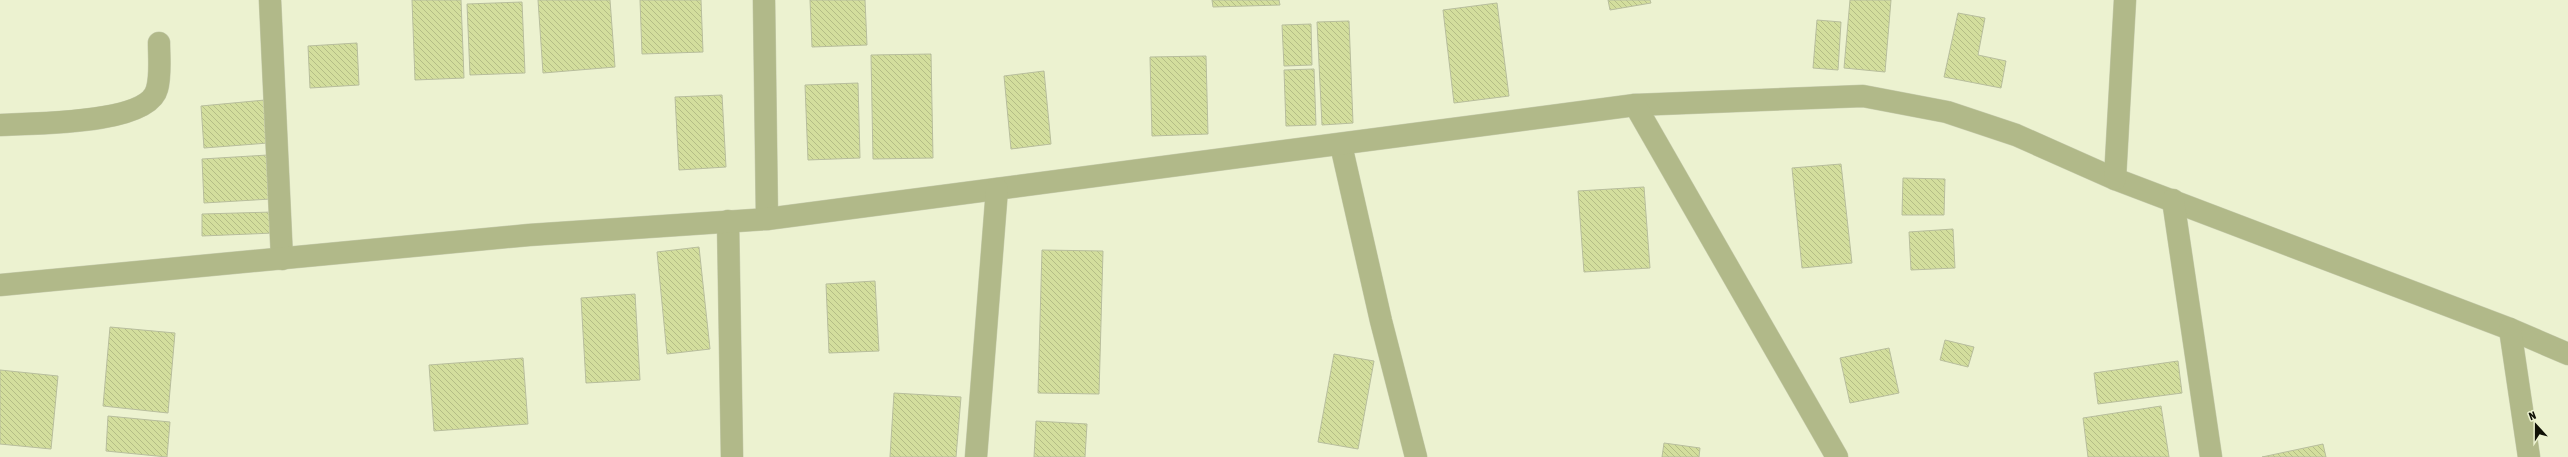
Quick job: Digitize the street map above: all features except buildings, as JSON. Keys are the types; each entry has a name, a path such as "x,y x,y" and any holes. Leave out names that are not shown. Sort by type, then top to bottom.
{"street":[{"path":"270,0 282,258"},
{"path":"764,0 767,219"},
{"path":"2115,179 2125,0"},
{"path":"0,125 86,120 119,114 142,106 157,90 159,43"},
{"path":"0,285 529,235 767,219 1342,145 1635,105 1863,96 1947,112 2016,135 2115,179 2510,329 2568,354"},
{"path":"1635,105 1837,457"},
{"path":"1342,145 1381,321 1416,457"},
{"path":"976,457 996,189"},
{"path":"2173,200 2211,457"},
{"path":"728,221 732,457"},
{"path":"2510,329 2529,457"}]}
